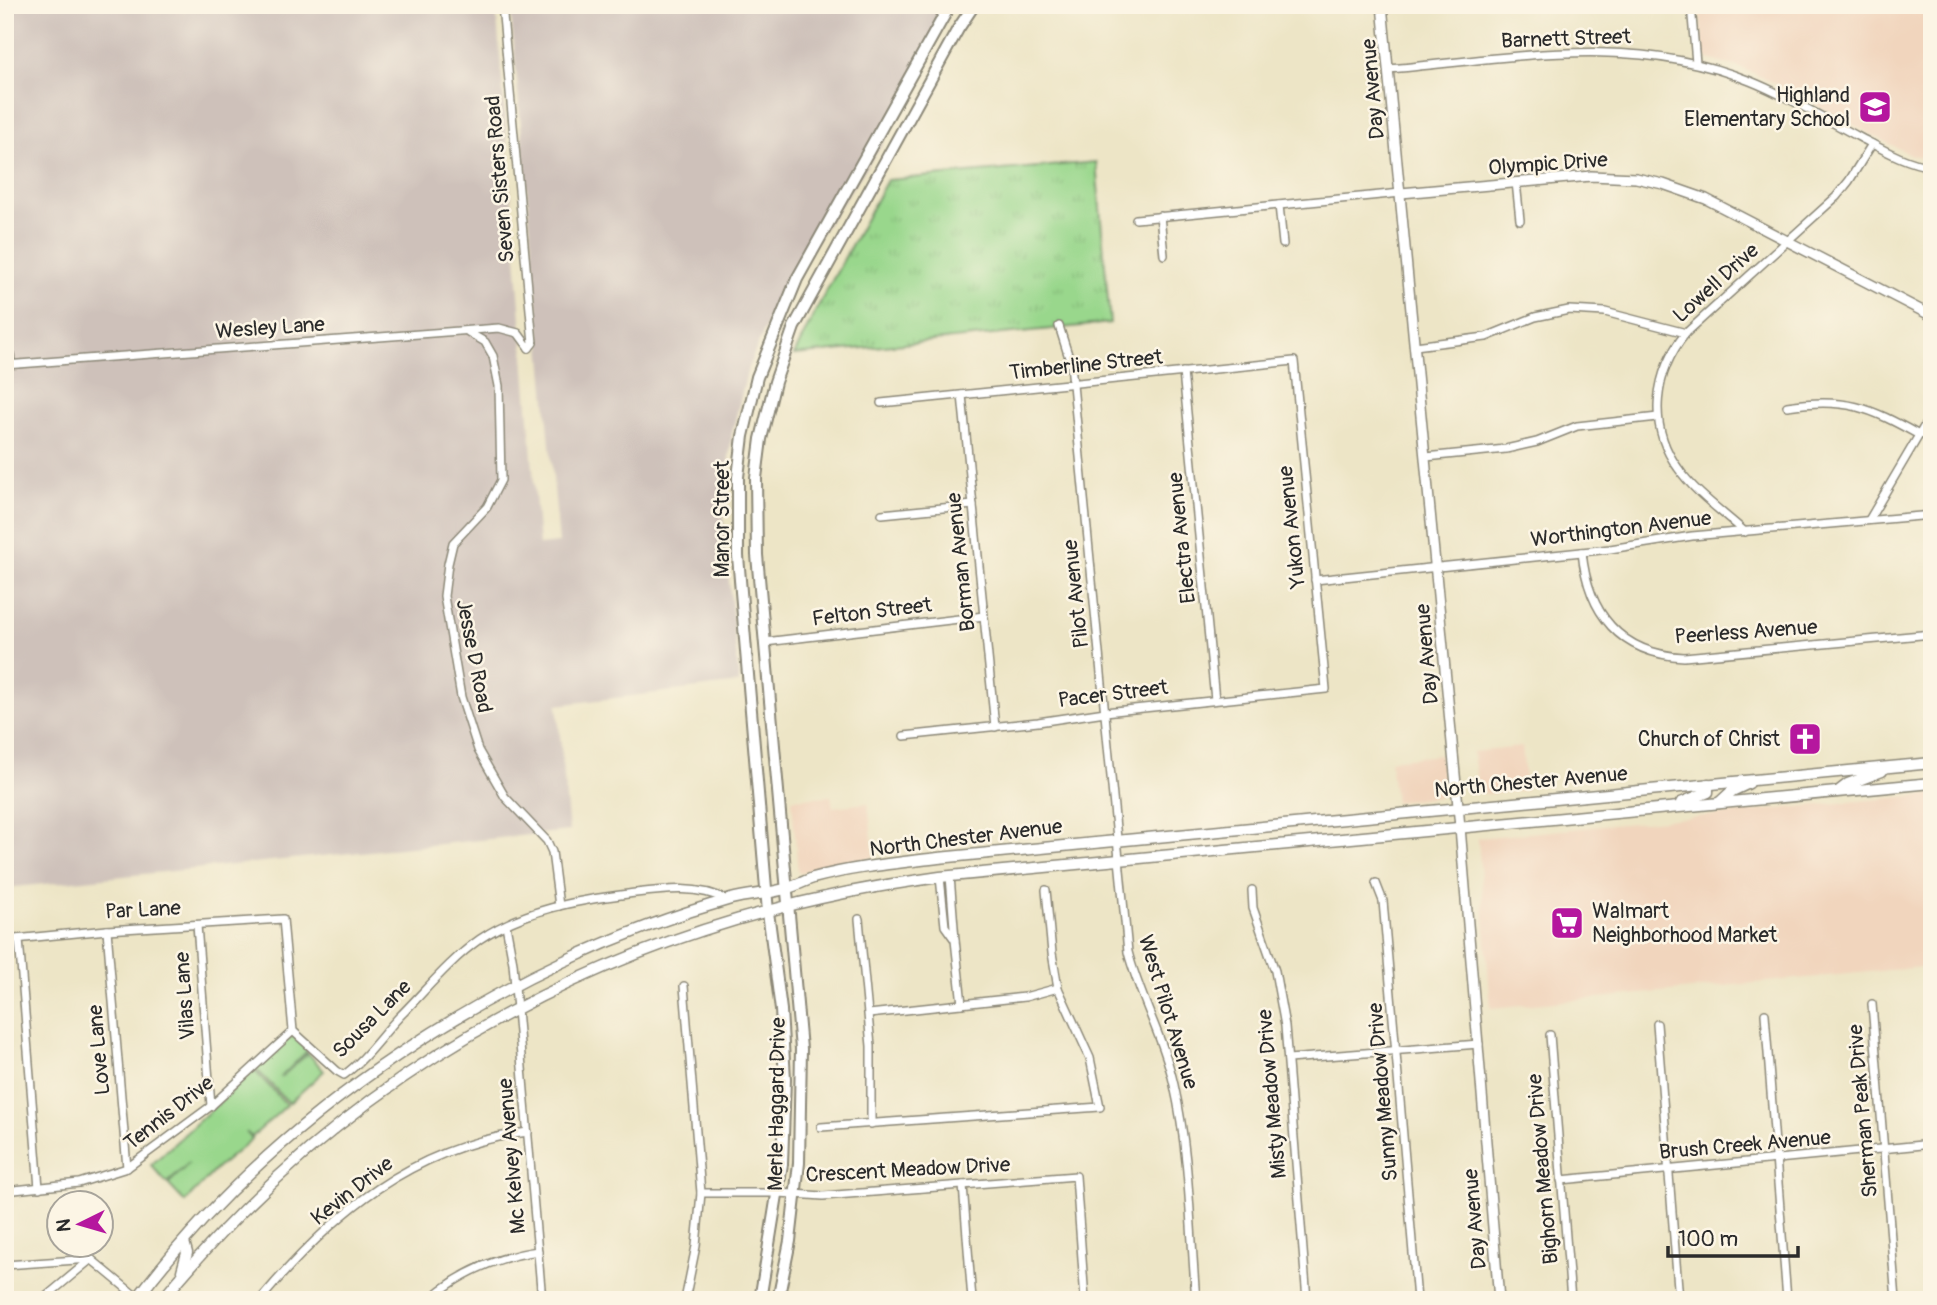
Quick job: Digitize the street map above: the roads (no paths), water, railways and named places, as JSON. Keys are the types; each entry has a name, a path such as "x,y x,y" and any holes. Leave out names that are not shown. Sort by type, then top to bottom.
{"main road":[{"name":"Manor Street","path":"768,912 738,556 738,477 743,436 757,377 797,279 950,5"},
{"name":"Manor Street","path":"789,907 757,555 756,478 761,439 775,382 794,327 958,29 974,5"},
{"name":"North Chester Avenue","path":"137,1299 184,1242 267,1158 339,1099 425,1038 515,987 595,949 653,925 729,900 788,888 813,878 896,863 1932,763"},
{"path":"1838,792 1848,784 1893,767"},
{"path":"1719,803 1732,791 1756,780"},
{"name":"North Chester Avenue","path":"162,1300 253,1198 342,1121 436,1055 516,1008 587,974 660,944 739,918 789,907 817,897 945,877 1932,783"},
{"path":"1664,808 1705,795 1708,792 1708,784"},
{"name":"Merle Haggard Drive","path":"778,1300 796,1194 801,1113 801,1049 789,907"},
{"name":"Merle Haggard Drive","path":"760,1300 779,1193 784,1144 784,1056 768,912"},
{"path":"180,1278 187,1253 184,1242"}],"street":[{"name":"Seven Sisters Road","path":"502,5 533,343 529,348"},
{"name":"Day Avenue","path":"1382,5 1437,568 1499,1300"},
{"path":"1691,5 1696,63"},
{"name":"Barnett Street","path":"1389,69 1590,51 1643,53 1696,63 1751,81 1909,162 1932,167"},
{"name":"Lowell Drive","path":"1745,532 1678,469 1663,441 1658,417 1662,373 1668,358 1686,333 1836,197 1872,144"},
{"name":"Olympic Drive","path":"1136,219 1516,182 1614,176 1663,184 1706,199 1932,316"},
{"path":"1516,182 1520,220"},
{"path":"1279,205 1283,244"},
{"path":"1160,216 1164,255"},
{"path":"5,291 8,365"},
{"path":"1415,346 1486,338 1535,317 1569,310 1605,312 1686,333"},
{"name":"Pilot Avenue","path":"1059,326 1071,364 1118,860"},
{"name":"Wesley Lane","path":"8,365 468,332 479,329 505,329 517,333 529,348"},
{"name":"Jesse D Road","path":"468,332 485,342 494,356 499,386 501,480 487,507 453,543 447,564 444,596 461,697 478,750 505,797 547,841 552,852 559,906"},
{"name":"Timberline Street","path":"881,403 1294,361"},
{"name":"Yukon Avenue","path":"1294,361 1326,690"},
{"name":"Electra Avenue","path":"1183,372 1215,700"},
{"name":"Borman Avenue","path":"962,395 995,727"},
{"path":"1787,406 1818,401 1854,405 1887,417 1919,435"},
{"path":"1869,520 1932,413"},
{"path":"1426,457 1514,448 1577,426 1658,417"},
{"path":"882,514 973,505"},
{"name":"Worthington Avenue","path":"1315,580 1581,552 1692,537 1932,515"},
{"name":"Peerless Avenue","path":"1581,552 1587,585 1599,612 1623,637 1655,653 1684,657 1932,634"},
{"name":"Felton Street","path":"765,642 984,616"},
{"name":"Pacer Street","path":"904,736 1326,690"},
{"name":"West Pilot Avenue","path":"1118,860 1128,952 1133,972 1166,1054 1180,1111 1196,1300"},
{"path":"945,877 945,926 956,940 962,1004"},
{"name":"Sunny Meadow Drive","path":"1376,883 1383,901 1398,1051 1417,1300"},
{"path":"516,1008 513,963 506,925 559,906 607,897 681,890 713,892 729,900"},
{"path":"821,1127 1100,1107 1090,1058 1058,988 1046,890"},
{"name":"Misty Meadow Drive","path":"1252,890 1253,908 1267,945 1281,998 1307,1300"},
{"name":"Par Lane","path":"5,940 107,930 283,919 293,1031"},
{"path":"859,919 869,1013 871,1124"},
{"name":"Vilas Lane","path":"197,925 211,1106"},
{"name":"Sousa Lane","path":"293,1031 344,1075 464,953 480,939 506,925"},
{"name":"Love Lane","path":"107,930 127,1168"},
{"path":"19,939 38,1188"},
{"path":"684,986 701,1193 696,1247 685,1300"},
{"path":"869,1013 1025,997 1058,988"},
{"name":"Sherman Peak Drive","path":"1872,1004 1896,1300"},
{"name":"Mc Kelvey Avenue","path":"516,1008 542,1300"},
{"path":"1765,1014 1787,1300"},
{"path":"1657,1024 1679,1300"},
{"name":"Tennis Drive","path":"5,1191 79,1183 127,1168 211,1106 293,1031"},
{"name":"Bighorn Meadow Drive","path":"1550,1035 1571,1300"},
{"path":"1288,1059 1479,1044"},
{"name":"Kevin Drive","path":"260,1300 336,1223 389,1180 430,1157 455,1148 480,1140 528,1132"},
{"name":"Brush Creek Avenue","path":"1561,1180 1932,1144"},
{"name":"Crescent Meadow Drive","path":"701,1193 823,1196 1076,1176 1085,1300"},
{"path":"963,1185 972,1300"},
{"path":"429,1300 449,1283 482,1265 538,1251"},
{"path":"5,1265 77,1260"},
{"path":"42,1300 90,1260"},
{"name":"North Chester Avenue","path":"92,1260 137,1299"}],"place":[{"name":"Highland Elementary School","path":"1875,107"},
{"name":"Church of Christ","path":"1805,739"},
{"name":"Walmart Neighborhood Market","path":"1567,923"}]}
